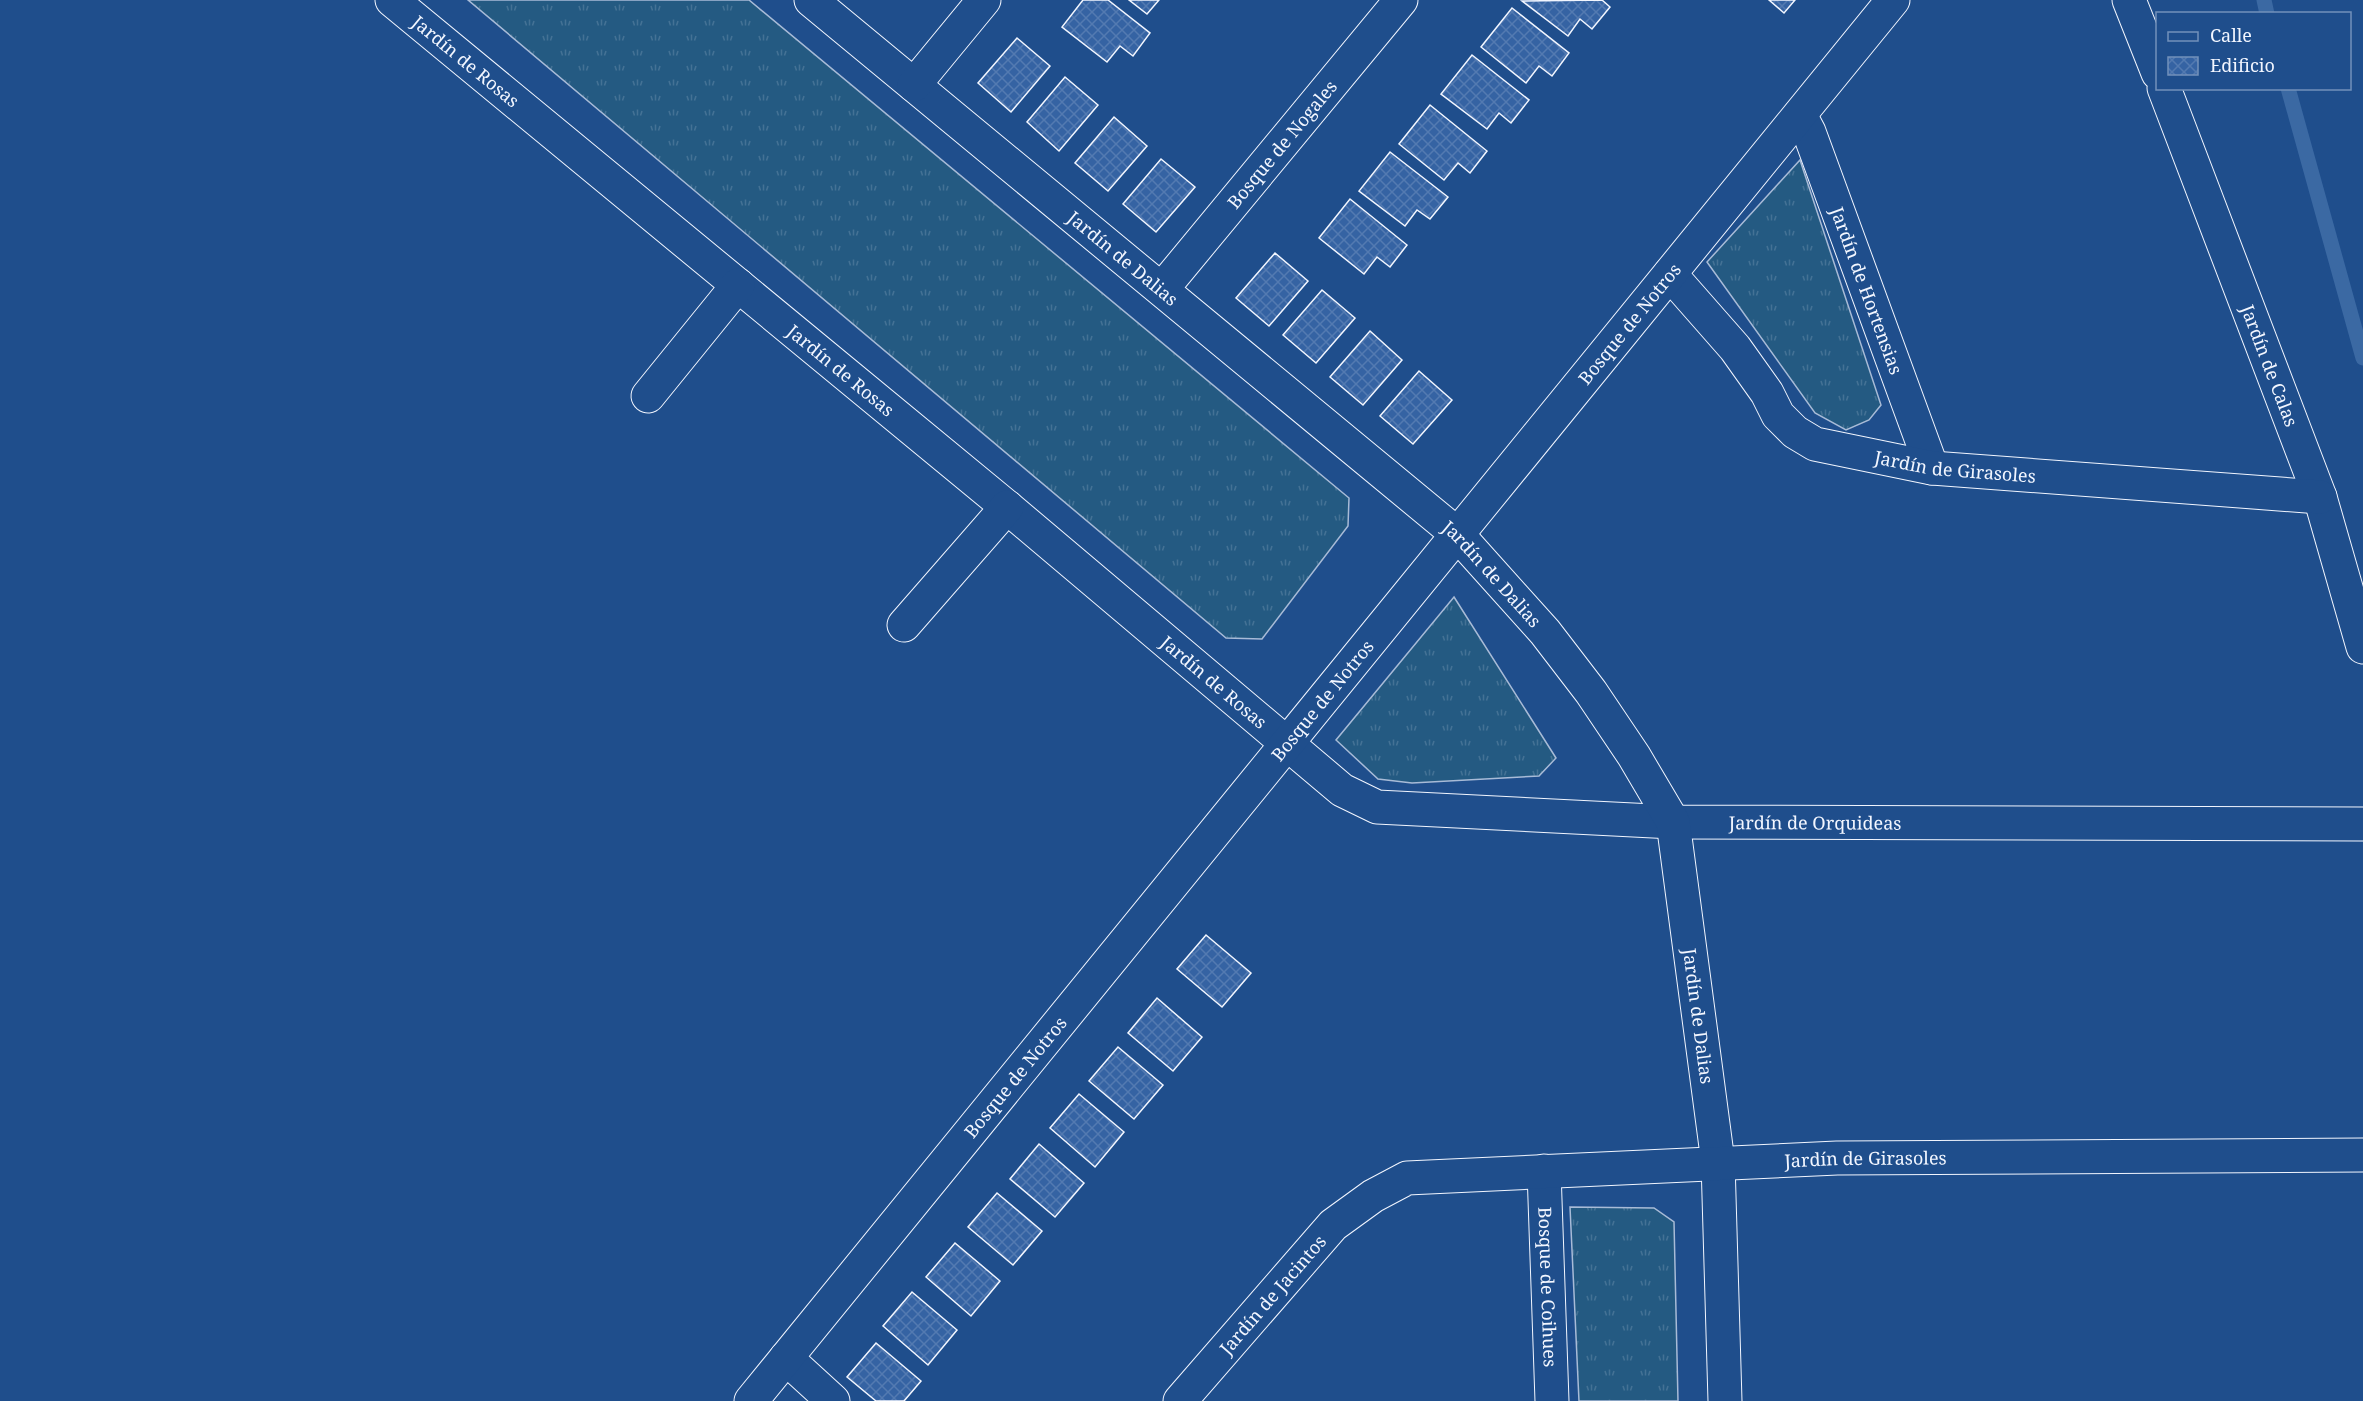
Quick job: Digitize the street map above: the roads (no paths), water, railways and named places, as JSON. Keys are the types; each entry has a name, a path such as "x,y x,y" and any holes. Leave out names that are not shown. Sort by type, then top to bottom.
{"street":[{"name":"Jardín de Rosas","path":"392,0 1288,742"},
{"name":"Jardín de Dalias","path":"812,0 1457,534 1545,632 1591,692 1634,756 1673,822 1718,1162 1725,1401"},
{"path":"914,85 984,0"},
{"name":"Bosque de Nogales","path":"1162,290 1401,0"},
{"name":"Bosque de Notros","path":"751,1401 1893,0"},
{"path":"2129,0 2156,69"},
{"name":"Jardín de Calas","path":"2165,90 2320,497 2363,646"},
{"name":"Jardín de Hortensias","path":"1800,115 1809,132 1932,468"},
{"name":"Jardín de Girasoles","path":"1670,274 1735,348 1767,393 1778,415 1795,432 1815,444 1932,468 2320,497"},
{"path":"648,396 738,285"},
{"path":"904,625 1006,507"},
{"name":"Jardín de Orquideas","path":"1288,742 1342,790 1377,807 1673,822 2363,824"},
{"name":"Jardín de Girasoles","path":"1373,1196 1407,1178 1718,1162 1837,1158 2363,1155"},
{"name":"Bosque de Coihues","path":"1544,1171 1552,1401"},
{"name":"Jardín de Jacintos","path":"1180,1401 1333,1225 1373,1196"},
{"path":"786,1358 833,1401"}],"waterway":[{"path":"2264,0 2267,12"},
{"path":"2289,90 2363,358"}]}
